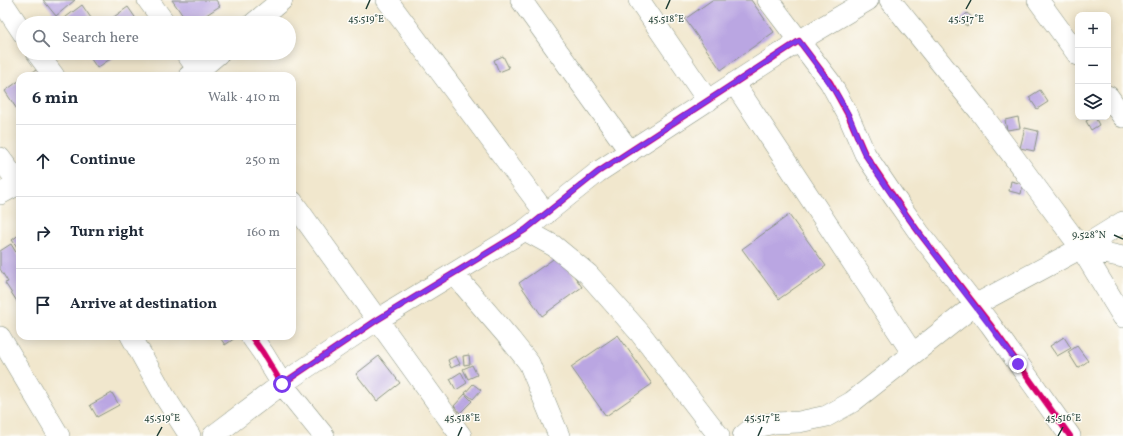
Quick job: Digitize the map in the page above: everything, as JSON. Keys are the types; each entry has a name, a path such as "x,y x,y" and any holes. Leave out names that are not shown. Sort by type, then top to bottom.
{"street":[{"path":"1,0 16,22"},
{"path":"148,0 159,16"},
{"path":"388,0 546,214"},
{"path":"521,0 630,152"},
{"path":"639,0 708,101"},
{"path":"768,0 830,82 848,115 865,154 920,234 975,305 1070,436"},
{"path":"213,436 282,384 377,320 525,230 598,172 799,41 868,0"},
{"path":"890,0 980,113 1081,248 1123,317"},
{"path":"1038,0 1075,51"},
{"path":"261,16 275,2"},
{"path":"42,60 51,72"},
{"path":"190,60 196,72"},
{"path":"199,72 212,60"},
{"path":"734,83 913,354"},
{"path":"1111,100 1123,117"},
{"path":"0,158 16,179"},
{"path":"0,194 16,186"},
{"path":"296,207 461,436"},
{"path":"743,436 750,430 761,426 799,422 827,416 852,402 975,305 1081,248 1123,222"},
{"path":"525,230 554,246 588,274 640,333 719,436"},
{"path":"1081,248 1123,256"},
{"path":"454,274 510,339 529,364 559,436"},
{"path":"0,337 59,436"},
{"path":"133,340 165,397 190,436"},
{"path":"254,340 282,384 324,436"}],"building":[{"path":"43,0 75,0 56,16"},
{"path":"172,0 216,0 220,6 205,16 183,16"},
{"path":"712,0 751,0 774,32 721,70 685,19"},
{"path":"82,5 90,16 67,16"},
{"path":"128,7 134,16 115,16"},
{"path":"967,13 973,18 967,26 960,21"},
{"path":"503,56 509,68 499,72 494,60"},
{"path":"92,60 109,60 97,68"},
{"path":"39,68 42,72 33,72"},
{"path":"16,83 16,108 5,91"},
{"path":"1040,90 1048,102 1037,109 1029,97"},
{"path":"1018,117 1020,128 1007,130 1005,120"},
{"path":"1096,120 1099,125 1091,130 1086,121"},
{"path":"1025,128 1038,131 1034,151 1020,148"},
{"path":"1011,181 1023,184 1021,194 1009,191"},
{"path":"789,215 826,266 779,299 742,249"},
{"path":"16,237 16,246 12,240"},
{"path":"11,244 16,252 16,300 5,283 8,282 0,269 0,251"},
{"path":"559,255 582,287 542,316 519,283"},
{"path":"618,335 652,384 606,416 571,367"},
{"path":"1064,337 1071,348 1057,356 1050,346"},
{"path":"222,340 232,340 225,345"},
{"path":"1077,346 1088,361 1078,368 1068,352"},
{"path":"469,355 470,364 464,365 463,356"},
{"path":"379,356 400,383 377,401 356,374"},
{"path":"456,356 460,364 451,368 448,360"},
{"path":"472,365 477,375 468,379 463,369"},
{"path":"461,372 467,383 456,390 450,379"},
{"path":"473,384 481,390 473,399 465,393"},
{"path":"112,393 119,405 97,417 90,405"},
{"path":"465,394 472,401 460,413 454,406"}],"cycle path":[{"path":"254,340 282,384 377,320 525,230 598,172 799,41 830,82 848,115 865,154 894,197 920,234 990,324 1070,436"}],"route":[{"path":"282,384 377,320 525,230 598,172 799,41 830,82 848,115 865,154 894,197 963,291 990,324 1018,364"}]}
